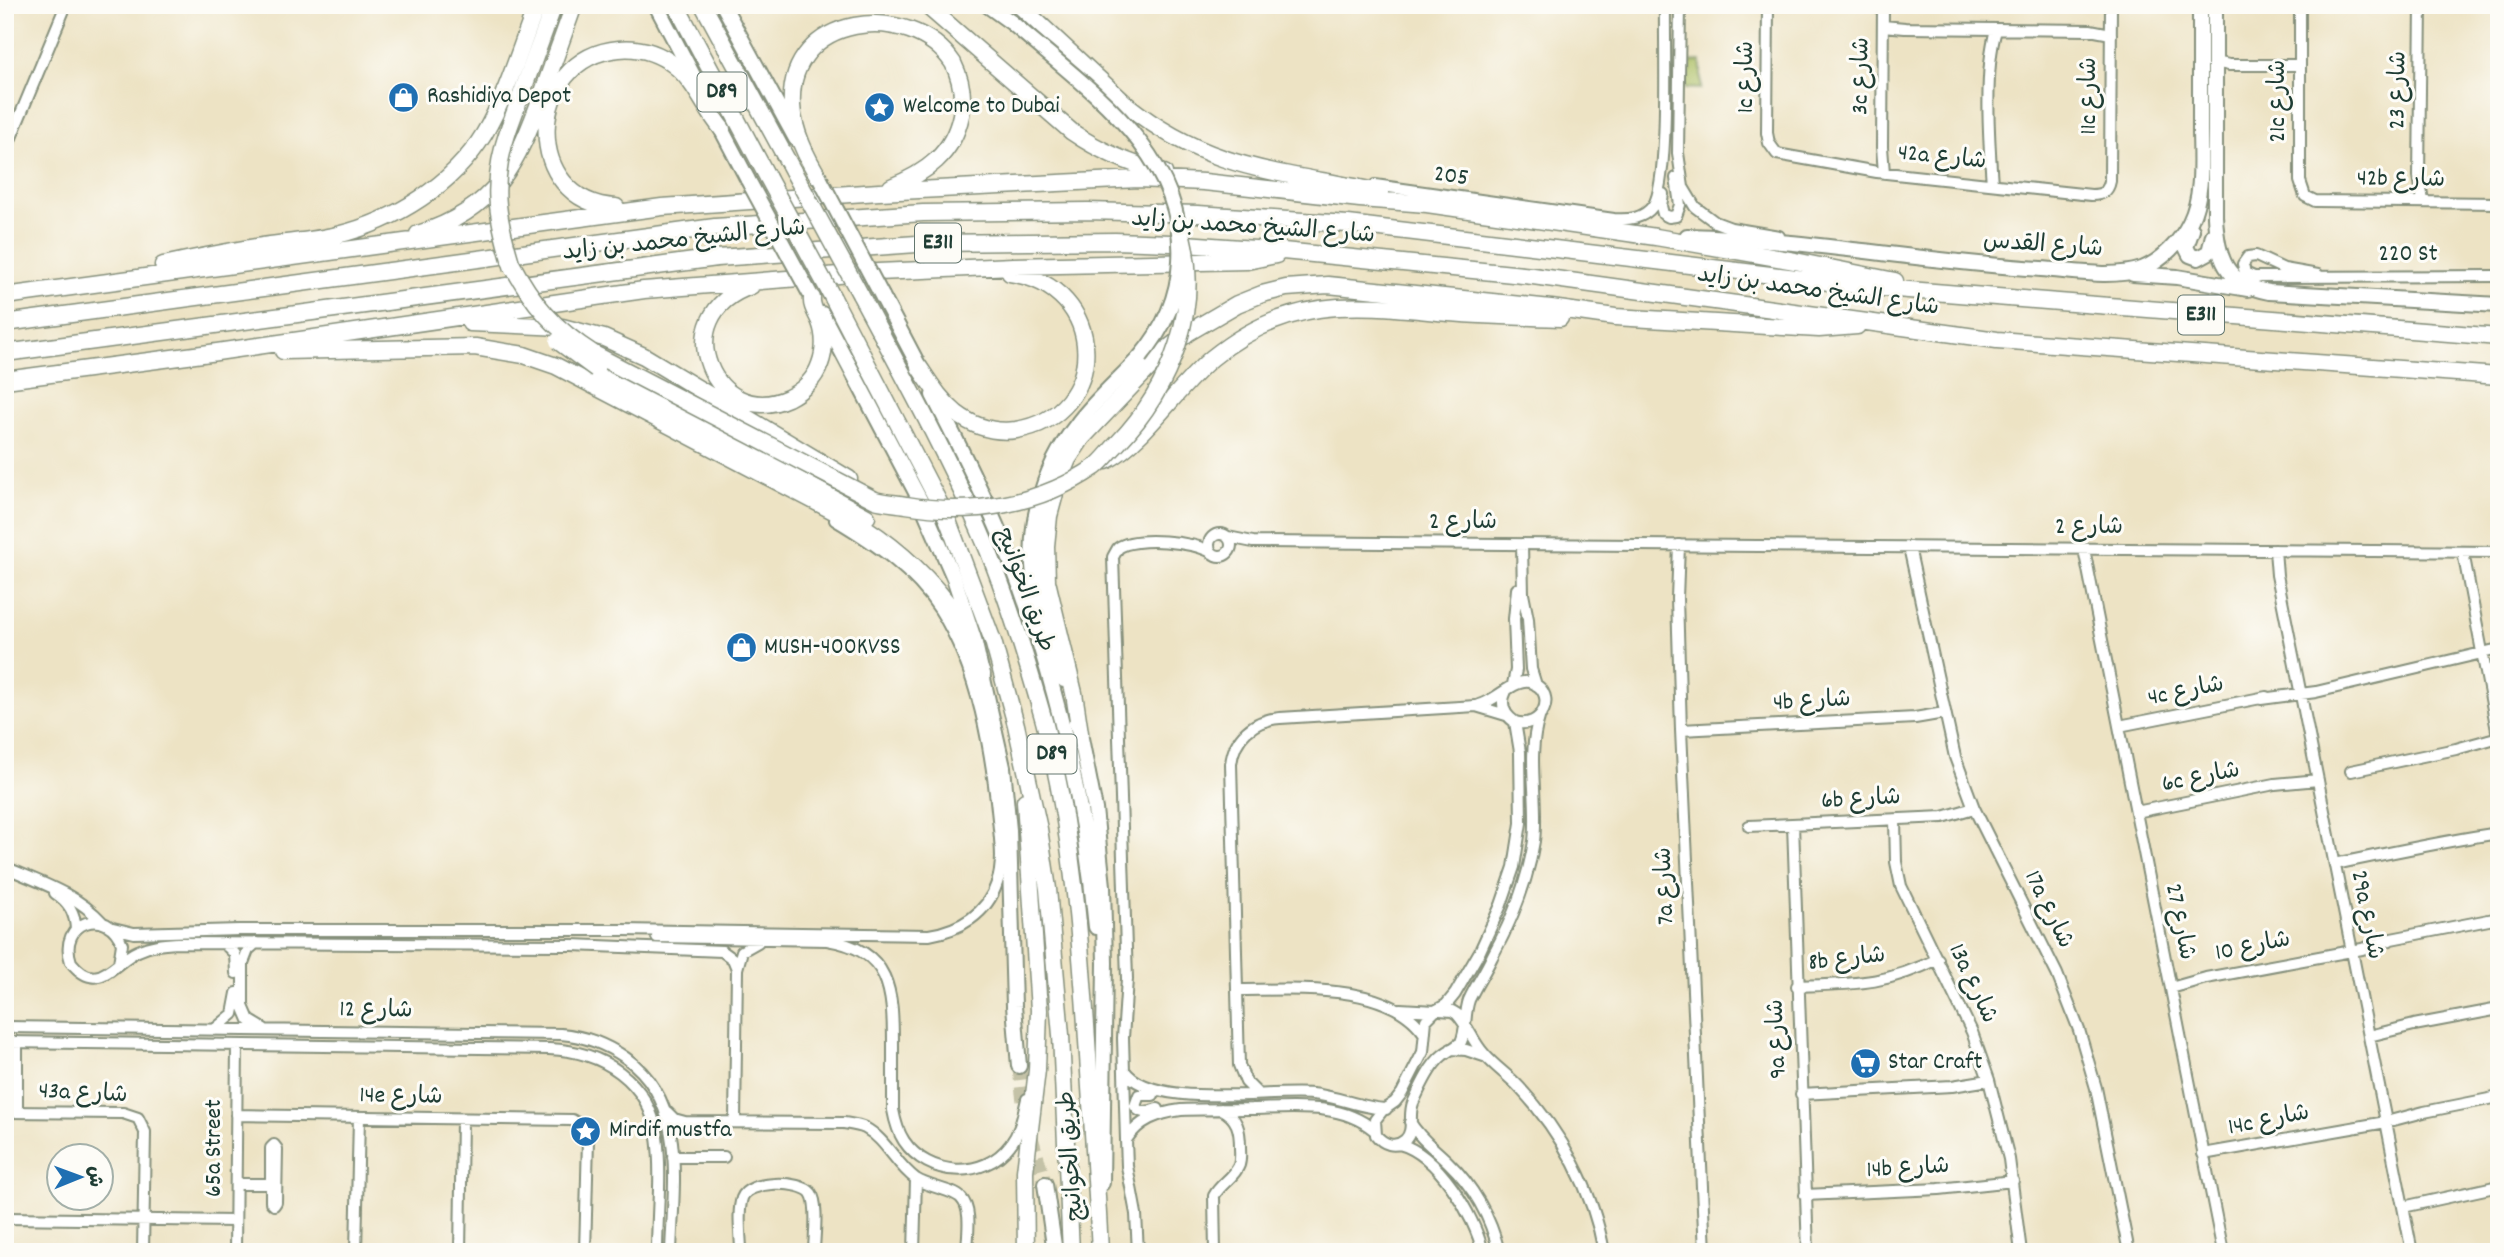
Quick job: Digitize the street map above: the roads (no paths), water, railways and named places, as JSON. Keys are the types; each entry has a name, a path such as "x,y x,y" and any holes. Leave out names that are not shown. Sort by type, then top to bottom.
{"highway":[{"path":"104,282 125,273 218,253 335,236 375,222 420,198 450,175 483,136 537,5"},
{"path":"347,249 368,242 434,229 470,210 500,182 522,148 574,5"},
{"name":"طريق الخوانيج","path":"676,5 929,478 964,558 1005,682 1039,829 1048,889 1062,1048 1071,1252"},
{"name":"طريق الخوانيج","path":"703,5 930,426 987,550 1017,634 1046,729 1062,802 1076,888 1100,1244"},
{"path":"926,5 1072,132 1096,148 1121,160 1204,182"},
{"path":"1019,5 1145,120 1198,150 1264,171 1427,204"},
{"path":"554,6 509,128 500,161 497,194 500,228 510,261 526,298 542,323 570,352 596,369 871,519 901,543 944,591 982,674"},
{"path":"818,177 794,122 792,88 797,69 806,53 834,26 851,18 887,15 905,20 929,34 948,54 962,90 962,109 954,136 939,159 925,172 879,192"},
{"path":"691,204 672,201 612,207 597,204 576,194 559,175 548,151 546,124 552,99 570,71 590,57 615,50 640,50 657,55 678,69 689,80 722,129"},
{"path":"5,296 691,204 1138,178 1427,204 1656,237 1875,276 1931,293"},
{"name":"شارع الشيخ محمد بن زايد","path":"5,323 715,228 978,211 1143,212 1348,224 1931,293 2499,335"},
{"path":"1097,465 1147,408 1174,355 1187,291 1186,253 1180,229"},
{"name":"شارع الشيخ محمد بن زايد","path":"5,353 567,276 765,253 994,241 1171,243 1283,251 1533,276 1997,340 2499,378"},
{"path":"5,380 210,354 644,290 854,273 1247,261 1273,256 1283,251"},
{"path":"510,261 540,310 561,331 594,354 854,491 883,503 943,510 988,507 1052,490 1108,461 1121,451 1198,370 1220,352 1260,327 1295,314 1360,305 1497,316 1571,319 1615,317"},
{"path":"919,367 941,398 955,412 967,421 996,430 1026,428 1040,423 1061,409 1077,387 1083,371 1085,340 1075,312 1065,298 1055,289 1034,278 973,268"},
{"path":"784,279 752,286 730,296 713,313 707,326 704,352 708,364 714,376 732,394 757,403 784,400 806,386 814,376 823,352 823,334 811,296"},
{"path":"1080,733 1074,693 1047,581 1049,516 1057,486 1068,459 1082,438 1166,350 1189,332 1237,304 1286,288 1328,285 1615,317 1819,329 1873,323"},
{"path":"352,332 476,323 562,327 594,334 624,346 851,481 905,504"},
{"path":"210,354 458,346 507,351 540,360 571,373 852,521 888,543 920,571 956,615"},
{"path":"1025,767 1026,819 1038,979 1037,1070 1025,1171 1026,1252"}],"main road":[{"path":"656,5 932,525 966,613 1003,767 1009,830 1018,1066"},
{"path":"723,5 882,296 968,465 1006,548 1048,671 1067,746 1081,813 1092,889 1104,1002"},
{"path":"987,5 1012,23 1104,103 1134,133 1159,170 1180,229 1180,264 1175,292 1158,334 1140,357 1079,421 1065,441 1048,472 1037,508 1033,536 1037,594 1080,733 1095,809 1101,860 1105,924 1100,1244"},
{"path":"996,5 1012,23"},
{"name":"شارع القدس","path":"1656,237 1757,240 1955,263 2115,273 2133,271 2148,265 2162,256 2184,233 2197,205 2200,159 2200,5"},
{"path":"2216,5 2214,216 2217,247 2225,265 2237,279 2255,289"},
{"path":"2200,159 2201,205 2186,247 2193,257 2202,258 2209,252 2214,216"},
{"path":"2115,273 2177,277 2234,288 2499,305"},
{"path":"1045,1184 1055,1252"}],"street":[{"path":"5,152 66,5"},
{"name":"205","path":"1070,53 1087,63 1155,117 1193,139 1219,150 1281,167 1423,194 1614,219 1633,219 1646,213 1657,200 1661,185 1665,5"},
{"path":"1663,153 1665,183 1662,214 1676,216 1680,209 1676,177 1680,5"},
{"name":"1c شارع","path":"1768,5 1768,134 1772,148"},
{"name":"3c شارع","path":"1881,172 1883,5"},
{"name":"11c شارع","path":"2109,187 2111,5"},
{"name":"21c شارع","path":"2300,5 2300,181 2305,196"},
{"name":"شارع 23","path":"2418,201 2421,5"},
{"path":"1883,29 2111,30"},
{"path":"1989,184 1991,29"},
{"path":"2215,62 2230,65 2300,65"},
{"name":"42a شارع","path":"1772,148 1781,157 1881,172 2091,195 2102,194 2109,187"},
{"path":"1678,153 1681,180 1687,194 1695,207 1708,218 1731,228 1803,240 1825,248"},
{"name":"42b شارع","path":"2305,196 2315,201 2499,203"},
{"name":"220 St","path":"2318,275 2284,269 2256,256 2248,257 2243,264 2245,273 2254,277 2499,276"},
{"path":"737,969 727,954 715,950 584,945 177,943 138,951 104,975 95,976 85,975 77,970 68,953 68,944 76,929 86,923 108,925 134,933 239,930 929,934 953,930 972,918 988,902 997,883 1000,862 999,832 988,749 965,663 948,623 925,589 891,557 758,473"},
{"path":"1212,553 1208,544 1211,537 1220,533 1253,542"},
{"path":"1228,537 1231,544 1229,551"},
{"path":"1138,1252 1126,1140 1123,1038 1127,979 1114,557 1118,548 1132,543 1191,544 1220,556 1253,542"},
{"name":"شارع 2","path":"1253,542 2499,552"},
{"path":"1386,1109 1323,1095 1223,1094 1167,1097 1143,1093 1135,1102 1137,1110 1144,1113 1161,1109 1322,1110 1358,1119 1374,1130 1382,1142 1399,1144 1407,1138 1413,1103 1433,1066 1463,1037 1469,1002 1507,928 1531,856 1535,824 1534,743 1545,701 1536,685 1530,664 1528,619 1520,570 1519,544"},
{"name":"7a شارع","path":"1676,545 1681,730 1704,1252"},
{"name":"17a شارع","path":"1913,547 1944,713 1955,757 1974,808 2057,974 2079,1030 2096,1088 2129,1252"},
{"name":"شارع 27","path":"2087,549 2094,600 2223,1252"},
{"name":"29a شارع","path":"2278,550 2280,586 2412,1252"},
{"path":"2351,771 2499,740 2471,595 2467,552"},
{"path":"1374,1130 1375,1120 1399,1098 1421,1059 1426,1020 1455,994 1480,951 1502,905 1514,867 1521,816 1520,744 1503,703 1516,670 1514,619 1520,570"},
{"name":"4c شارع","path":"2119,726 2344,683 2482,655 2499,649"},
{"name":"4c شارع","path":"2482,655 2499,655"},
{"path":"1223,1094 1233,1083 1239,1065 1231,764 1232,754 1241,737 1254,725 1271,718 1476,706 1489,702 1509,687 1525,681 1536,685"},
{"path":"1476,706 1528,723 1539,718"},
{"name":"4b شارع","path":"1681,730 1915,718 1944,713"},
{"name":"6c شارع","path":"2136,812 2318,776"},
{"name":"6b شارع","path":"1749,826 1943,817 1974,808"},
{"name":"13a شارع","path":"1895,820 1896,862 1901,886 1972,1032 1989,1080 2005,1136 2021,1252"},
{"name":"9a شارع","path":"1793,824 1808,1252"},
{"path":"2334,861 2499,830"},
{"path":"5,867 66,893 86,906 108,925 122,944 119,963"},
{"path":"29,878 62,897 68,904 76,929"},
{"name":"شارع 10","path":"2170,984 2499,918"},
{"path":"599,931 645,937 842,943 863,953 880,968 892,997 893,1111 896,1126 908,1146 925,1161 939,1168 970,1169 985,1165 998,1157 1018,1133 1037,1070"},
{"path":"735,1122 737,969 742,951 754,942 768,940"},
{"path":"214,1030 228,1020 237,1003 235,954 224,943"},
{"path":"256,943 245,956 243,1006 248,1020 270,1030"},
{"name":"8b شارع","path":"1797,986 1882,981 1909,973 1938,959"},
{"path":"1237,990 1324,991 1356,996 1397,1008 1452,1011 1457,1014 1487,1058 1536,1105 1565,1147 1587,1193 1604,1252"},
{"path":"1397,1008 1415,1021 1424,1033"},
{"path":"2368,1033 2499,1009"},
{"name":"شارع 12","path":"5,1027 561,1034 587,1038 614,1050 637,1067 655,1089 667,1112 673,1141 671,1252"},
{"path":"288,1044 305,1039 341,1039 345,1031"},
{"path":"384,1046 388,1040 414,1038 428,1032"},
{"path":"11,1042 18,1112"},
{"name":"شارع 12","path":"11,1042 566,1049 598,1058 626,1077 646,1104 654,1125 659,1158 657,1252"},
{"name":"65a Street","path":"235,1252 237,1045"},
{"path":"1451,1049 1473,1052 1487,1058"},
{"path":"1239,1065 1246,1082 1258,1094"},
{"path":"1124,1070 1132,1080 1143,1087 1180,1095"},
{"path":"1801,1094 1962,1085 1989,1080"},
{"name":"14c شارع","path":"2203,1154 2499,1097"},
{"path":"1215,1252 1213,1199 1217,1189 1239,1165 1240,1131 1235,1119 1221,1109"},
{"path":"1240,1131 1246,1120 1258,1109"},
{"path":"1126,1140 1136,1127 1146,1120 1181,1110"},
{"name":"43a شارع","path":"5,1112 129,1113 138,1118 145,1132 144,1220"},
{"path":"667,1112 674,1119 685,1122 844,1123 864,1127 916,1179 962,1199 968,1222 967,1252"},
{"name":"14e شارع","path":"236,1115 572,1120 583,1127 588,1140 585,1252"},
{"path":"356,1252 359,1117"},
{"path":"460,1252 462,1119"},
{"path":"673,1141 675,1133 685,1122"},
{"path":"1410,1122 1418,1134 1452,1165 1466,1182 1488,1220 1499,1252"},
{"path":"1399,1144 1420,1154 1446,1181 1467,1212 1483,1252"},
{"path":"673,1157 724,1157"},
{"name":"7a شارع","path":"1699,1173 1699,1252"},
{"path":"914,1252 916,1179"},
{"name":"14b شارع","path":"1805,1195 1939,1189 2013,1181"},
{"path":"236,1184 271,1184"},
{"path":"741,1252 741,1202 746,1192 755,1186 794,1185 806,1189 814,1199 814,1252"},
{"path":"2402,1203 2499,1186"},
{"path":"5,1218 235,1221"},
{"path":"143,1252 144,1220"}],"tunnel":[{"path":"1019,1066 1025,1113"},
{"path":"1031,1136 1045,1184"}],"place":[{"name":"Rashidiya Depot","path":"404,97"},
{"name":"Welcome to Dubai","path":"880,107"},
{"name":"MUSH-400KVSS","path":"741,648"},
{"name":"Star Craft","path":"1865,1063"},
{"name":"Mirdif mustfa","path":"586,1131"}]}
